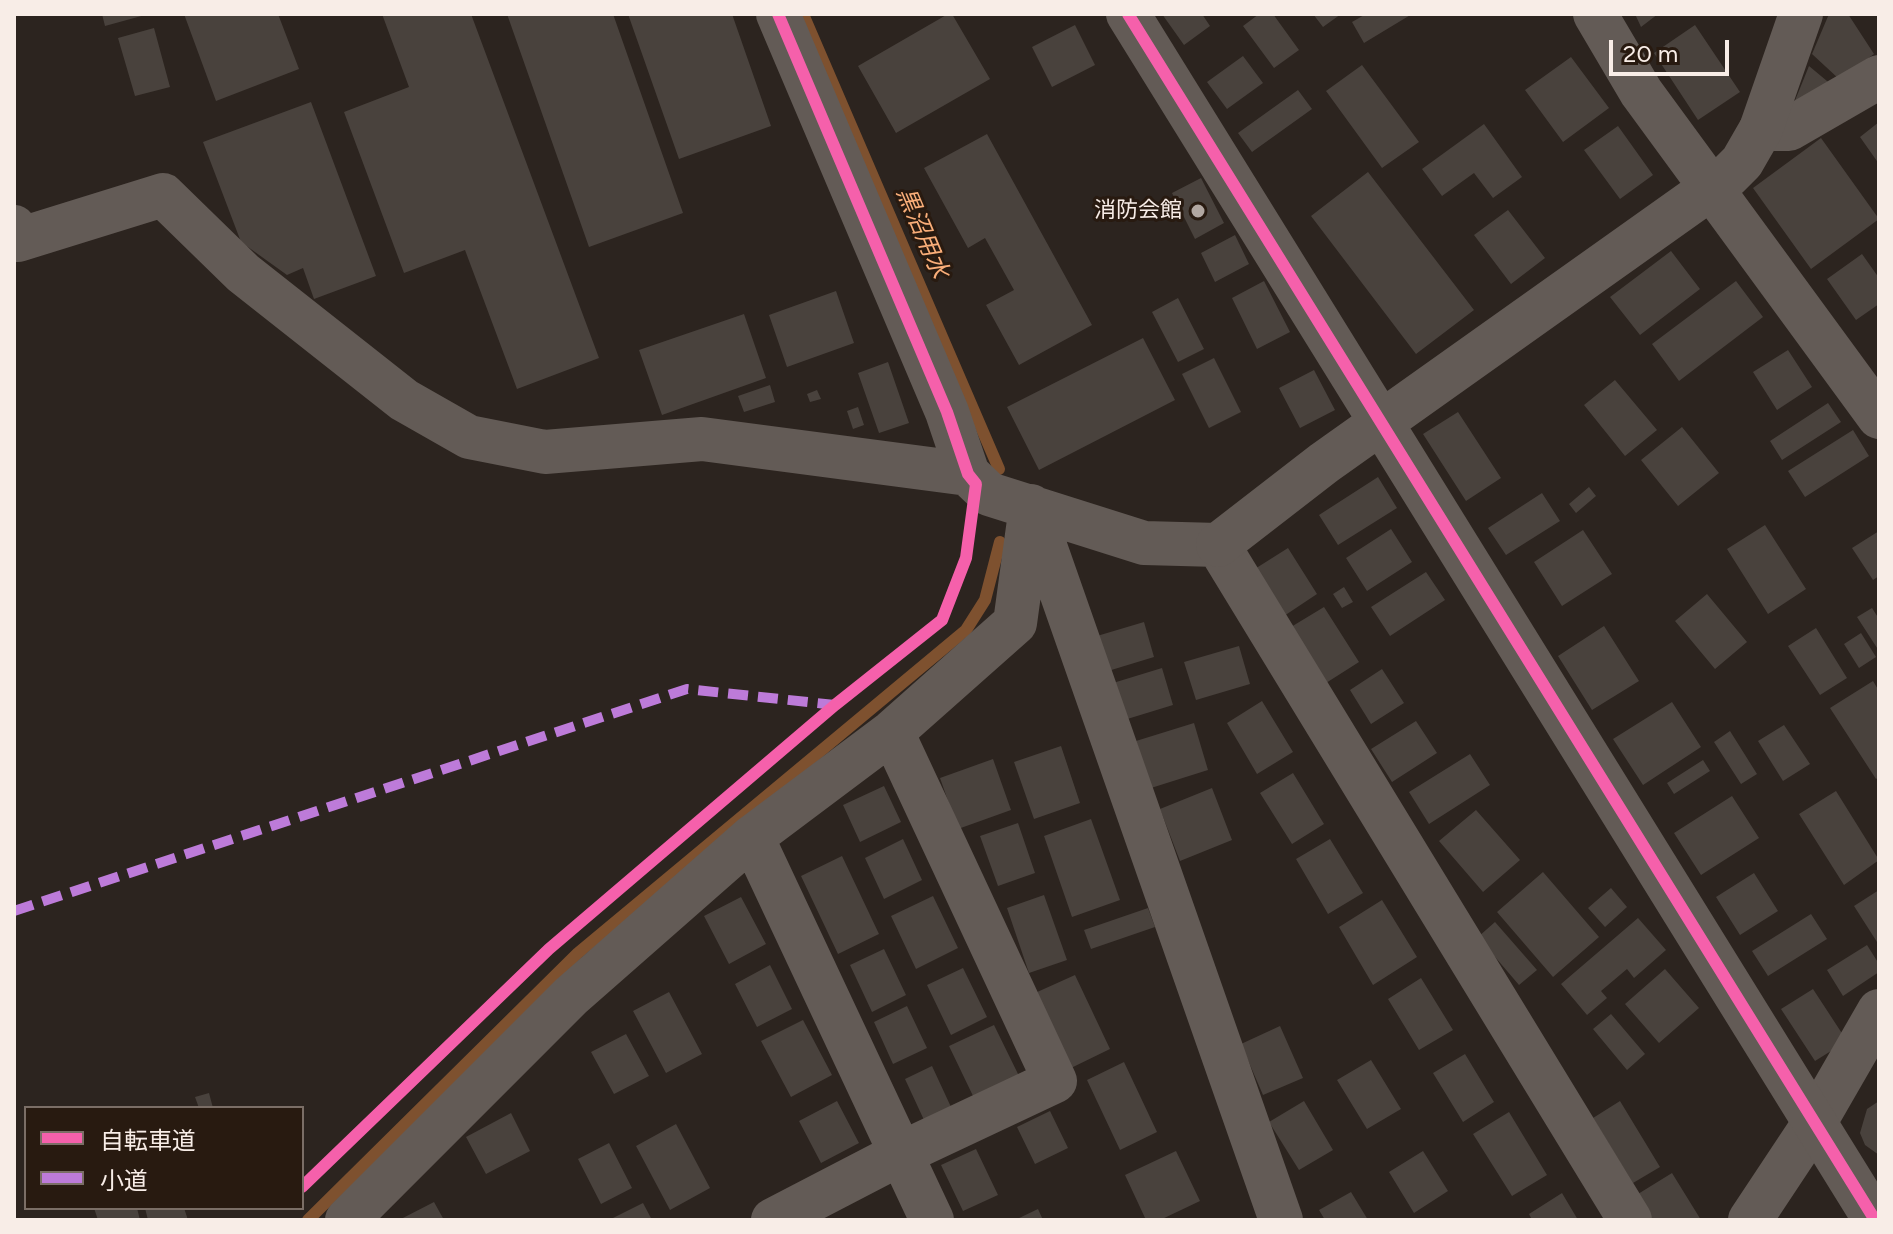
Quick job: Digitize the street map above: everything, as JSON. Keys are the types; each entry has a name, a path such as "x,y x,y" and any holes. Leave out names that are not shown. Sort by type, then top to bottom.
{"street":[{"path":"778,14 947,412 968,474 989,494 1144,543 1218,545 1710,189 1742,162 1761,129 1801,14"},
{"path":"1128,14 1875,1220"},
{"path":"1595,14 1641,92 1879,417"},
{"path":"1761,129 1789,129 1879,77"},
{"path":"15,236 163,195 243,273 404,400 469,437 545,452 702,439 968,474"},
{"path":"347,1220 571,996 752,837 892,732 1015,623 1031,506"},
{"path":"1031,506 1281,1220"},
{"path":"1218,545 1630,1220"},
{"path":"773,1220 902,1153 1055,1081 892,732"},
{"path":"752,837 932,1220"},
{"path":"1750,1220 1815,1122 1879,1011"}],"building":[{"path":"102,14 144,14 145,15 105,26"},
{"path":"184,14 278,14 299,69 216,101"},
{"path":"382,14 471,14 599,358 517,389 465,250 404,273 344,112 409,87"},
{"path":"507,14 613,14 683,213 589,247"},
{"path":"628,14 732,14 771,126 679,159"},
{"path":"952,14 990,79 896,133 858,66"},
{"path":"1162,14 1202,14 1210,26 1184,45"},
{"path":"1259,14 1273,14 1299,50 1274,68 1243,26"},
{"path":"1313,14 1341,14 1323,27"},
{"path":"1366,14 1412,14 1364,43 1352,22"},
{"path":"1635,14 1658,14 1641,27"},
{"path":"1829,14 1848,14 1874,54 1839,79 1812,54"},
{"path":"1075,25 1095,65 1052,87 1032,47"},
{"path":"1695,25 1740,92 1698,120 1654,53"},
{"path":"154,28 170,87 135,96 118,38"},
{"path":"1243,56 1263,83 1227,109 1207,82"},
{"path":"1571,57 1609,108 1563,142 1525,90"},
{"path":"1362,65 1419,142 1382,168 1326,91"},
{"path":"1809,66 1833,86 1794,103"},
{"path":"1298,90 1312,109 1252,152 1238,133"},
{"path":"311,102 376,276 314,299 303,268 287,275 241,242 203,142"},
{"path":"1879,122 1879,164 1860,137"},
{"path":"1484,124 1522,177 1493,198 1474,173 1442,196 1422,169"},
{"path":"1618,126 1653,175 1620,199 1584,150"},
{"path":"987,134 1092,325 1019,365 986,305 1014,290 985,238 968,248 924,168"},
{"path":"1821,138 1879,219 1811,269 1753,188"},
{"path":"1368,172 1474,310 1416,354 1311,216"},
{"path":"1201,178 1224,223 1195,239 1172,193"},
{"path":"1508,210 1545,258 1511,284 1474,235"},
{"path":"1235,235 1249,264 1215,282 1201,253"},
{"path":"1671,251 1700,289 1640,335 1610,297"},
{"path":"1862,254 1879,278 1879,304 1856,320 1827,279"},
{"path":"1264,281 1290,332 1257,349 1232,298"},
{"path":"1736,281 1763,317 1679,381 1652,344"},
{"path":"836,291 854,343 787,367 769,315"},
{"path":"1178,298 1204,349 1178,362 1152,312"},
{"path":"744,314 766,378 662,415 639,350"},
{"path":"1143,338 1175,400 1039,470 1007,407"},
{"path":"1788,350 1812,387 1777,410 1753,372"},
{"path":"1214,358 1241,412 1209,428 1182,374"},
{"path":"888,362 909,423 879,433 858,373"},
{"path":"1314,370 1335,410 1300,428 1279,388"},
{"path":"1615,380 1657,430 1625,456 1584,405"},
{"path":"770,385 775,402 744,412 738,396"},
{"path":"817,390 821,399 810,402 807,394"},
{"path":"1828,403 1841,422 1782,460 1770,441"},
{"path":"858,407 864,425 853,429 847,411"},
{"path":"1458,412 1501,478 1466,501 1423,434"},
{"path":"1682,427 1719,473 1678,506 1641,460"},
{"path":"1853,430 1869,456 1805,497 1788,471"},
{"path":"1378,477 1397,508 1338,545 1319,515"},
{"path":"1589,487 1596,496 1576,513 1569,504"},
{"path":"1542,493 1560,521 1506,555 1488,528"},
{"path":"1765,525 1806,589 1768,614 1727,549"},
{"path":"1391,529 1412,562 1367,591 1346,558"},
{"path":"1583,530 1612,574 1562,606 1534,562"},
{"path":"1879,531 1879,576 1873,580 1852,548"},
{"path":"1288,548 1317,594 1281,618 1250,572"},
{"path":"1426,572 1445,600 1390,636 1371,607"},
{"path":"1344,587 1353,602 1342,608 1333,594"},
{"path":"1707,594 1747,642 1715,669 1675,621"},
{"path":"1324,607 1359,662 1326,683 1291,627"},
{"path":"1872,608 1879,619 1879,651 1857,617"},
{"path":"1144,622 1154,657 1108,671 1097,636"},
{"path":"1604,626 1639,681 1592,710 1558,656"},
{"path":"1816,628 1847,678 1820,695 1788,646"},
{"path":"1861,633 1876,657 1859,668 1844,644"},
{"path":"1239,646 1250,684 1196,700 1184,662"},
{"path":"1162,668 1173,705 1124,720 1113,683"},
{"path":"1382,669 1404,703 1371,724 1350,690"},
{"path":"1873,681 1879,691 1879,777 1876,779 1830,708"},
{"path":"1262,701 1293,752 1257,774 1227,723"},
{"path":"1672,702 1701,747 1643,785 1613,739"},
{"path":"1416,721 1437,753 1392,782 1371,749"},
{"path":"1194,723 1208,770 1151,788 1136,741"},
{"path":"1784,725 1810,764 1783,781 1758,741"},
{"path":"1730,731 1757,774 1741,784 1714,742"},
{"path":"1061,746 1080,803 1034,819 1014,762"},
{"path":"1470,754 1490,785 1429,824 1409,792"},
{"path":"993,759 1011,810 958,829 940,778"},
{"path":"1703,760 1710,771 1674,794 1667,783"},
{"path":"1293,773 1324,824 1292,844 1260,793"},
{"path":"884,786 901,822 860,842 843,805"},
{"path":"1212,788 1232,840 1180,861 1160,809"},
{"path":"1836,791 1879,860 1844,885 1799,814"},
{"path":"1732,796 1759,838 1701,875 1674,833"},
{"path":"1476,810 1520,860 1483,892 1439,841"},
{"path":"1091,819 1120,900 1072,917 1044,836"},
{"path":"1018,823 1035,873 998,886 980,836"},
{"path":"903,839 922,880 884,899 865,858"},
{"path":"1330,839 1363,893 1328,914 1296,859"},
{"path":"842,856 879,934 838,954 801,876"},
{"path":"1543,872 1599,937 1553,977 1497,912"},
{"path":"1754,873 1778,911 1740,935 1716,897"},
{"path":"1611,888 1627,907 1605,927 1588,908"},
{"path":"1879,890 1879,941 1877,942 1854,906"},
{"path":"1044,895 1067,960 1029,973 1007,908"},
{"path":"933,896 958,948 916,969 891,916"},
{"path":"741,897 766,944 729,964 704,916"},
{"path":"1382,900 1417,957 1373,985 1339,927"},
{"path":"1148,908 1155,927 1091,949 1084,930"},
{"path":"1811,914 1827,939 1768,976 1752,951"},
{"path":"1638,918 1666,950 1634,978 1627,969 1601,991 1607,998 1587,1015 1561,984"},
{"path":"1495,922 1537,970 1519,985 1478,937"},
{"path":"1867,945 1879,964 1879,972 1843,996 1827,970"},
{"path":"884,949 906,995 872,1012 850,965"},
{"path":"770,965 792,1009 757,1027 735,984"},
{"path":"963,968 987,1017 951,1035 927,985"},
{"path":"1665,969 1699,1008 1659,1043 1625,1004"},
{"path":"1075,975 1110,1049 1071,1068 1035,993"},
{"path":"1421,978 1453,1030 1419,1050 1388,999"},
{"path":"1813,989 1847,1041 1815,1061 1781,1009"},
{"path":"669,992 702,1054 666,1073 633,1011"},
{"path":"907,1006 927,1048 893,1064 874,1022"},
{"path":"1611,1014 1645,1054 1627,1070 1593,1029"},
{"path":"803,1020 832,1075 791,1097 761,1041"},
{"path":"994,1025 1019,1076 974,1098 949,1046"},
{"path":"1280,1026 1303,1078 1263,1095 1241,1044"},
{"path":"626,1034 649,1076 614,1094 591,1052"},
{"path":"1465,1054 1494,1102 1463,1122 1433,1073"},
{"path":"1371,1060 1401,1109 1367,1129 1337,1080"},
{"path":"1124,1062 1157,1132 1120,1150 1087,1080"},
{"path":"932,1066 951,1107 924,1120 905,1079"},
{"path":"209,1093 212,1106 198,1106 195,1097"},
{"path":"837,1101 859,1143 821,1163 799,1121"},
{"path":"1304,1101 1333,1150 1299,1170 1269,1122"},
{"path":"1620,1101 1660,1167 1633,1183 1593,1118"},
{"path":"1879,1101 1879,1155 1865,1145 1860,1133 1867,1109"},
{"path":"1050,1111 1068,1148 1035,1164 1017,1127"},
{"path":"1509,1112 1547,1175 1512,1196 1473,1134"},
{"path":"511,1113 530,1151 486,1174 466,1137"},
{"path":"676,1124 710,1188 670,1210 636,1146"},
{"path":"609,1143 632,1188 601,1204 578,1159"},
{"path":"976,1149 998,1195 963,1211 941,1165"},
{"path":"1176,1151 1200,1201 1160,1220 1146,1220 1125,1175"},
{"path":"1423,1151 1448,1191 1414,1213 1389,1172"},
{"path":"1672,1173 1701,1220 1653,1220 1638,1194"},
{"path":"1351,1192 1368,1220 1325,1220 1319,1210"},
{"path":"1562,1193 1578,1220 1532,1220 1529,1214"},
{"path":"434,1202 444,1220 399,1220"},
{"path":"643,1203 652,1220 609,1220"},
{"path":"1038,1209 1043,1220 1015,1220"},
{"path":"95,1210 138,1210 140,1220 98,1220"},
{"path":"146,1210 185,1210 188,1220 148,1220"}],"waterway":[{"name":"黒沼用水","path":"803,14 999,469"},
{"name":"黒沼用水","path":"308,1220 578,953 966,630 985,600 1000,542"}],"marked path":[{"path":"14,911 687,689 835,705"}],"cycle path":[{"path":"304,1185 549,949 835,705 942,620 966,558 976,484 968,474 947,412 778,14"},
{"path":"1128,14 1875,1220"}],"place":[{"name":"消防会館","path":"1198,211"}]}
